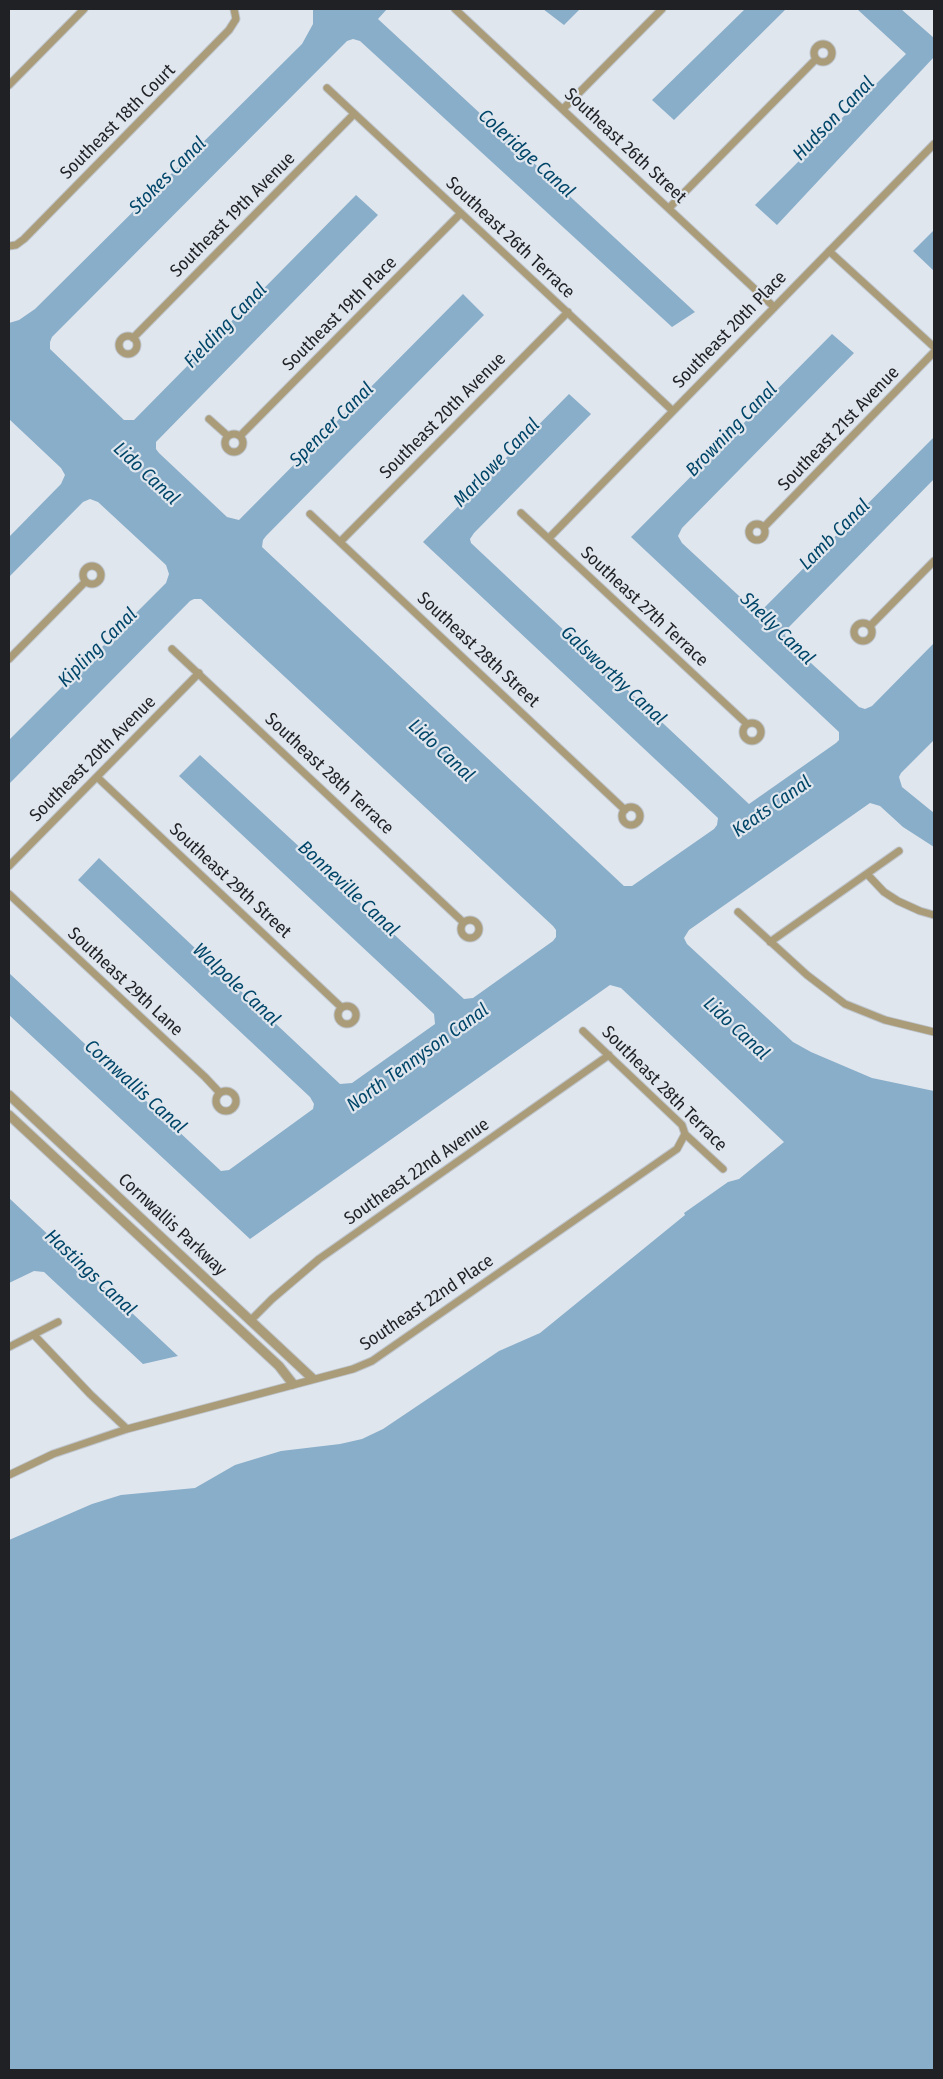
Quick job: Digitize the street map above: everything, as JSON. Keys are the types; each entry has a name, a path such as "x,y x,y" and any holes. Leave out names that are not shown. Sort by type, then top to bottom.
{"street":[{"path":"9,85 84,9"},
{"name":"Southeast 18th Court","path":"9,246 16,245 24,239 229,30 236,19 234,9"},
{"name":"Southeast 26th Street","path":"457,9 774,307"},
{"path":"563,110 662,9"},
{"path":"669,208 816,59"},
{"name":"Southeast 26th Terrace","path":"327,88 673,411"},
{"name":"Southeast 19th Avenue","path":"133,338 354,114"},
{"name":"Southeast 20th Place","path":"548,538 933,147"},
{"name":"Southeast 19th Place","path":"228,436 225,442 226,447 234,452 240,450 243,445 240,436 460,213"},
{"path":"829,251 934,347"},
{"name":"Southeast 20th Avenue","path":"340,542 568,312"},
{"name":"Southeast 21st Avenue","path":"764,527 934,352"},
{"path":"209,419 228,436 235,434 240,436"},
{"name":"Southeast 27th Terrace","path":"521,513 747,724"},
{"name":"Southeast 28th Street","path":"310,514 625,810"},
{"path":"870,626 934,561"},
{"path":"9,659 85,582"},
{"name":"Southeast 28th Terrace","path":"172,649 464,922"},
{"name":"Southeast 20th Avenue","path":"9,866 199,674"},
{"name":"Southeast 29th Street","path":"97,777 342,1007"},
{"path":"770,942 899,851"},
{"path":"867,874 884,892 898,901 934,915"},
{"name":"Southeast 29th Lane","path":"9,894 220,1093"},
{"path":"738,912 807,975 844,1004 885,1020 934,1032"},
{"name":"Southeast 28th Terrace","path":"584,1031 682,1125 685,1134 723,1169"},
{"name":"Southeast 22nd Avenue","path":"250,1321 272,1299 319,1259 608,1055"},
{"name":"Cornwallis Parkway","path":"9,1095 312,1378"},
{"name":"Cornwallis Parkway","path":"9,1115 280,1366 293,1384"},
{"name":"Southeast 22nd Place","path":"9,1475 53,1454 127,1429 362,1365 388,1351 676,1149 685,1134"},
{"path":"47,1151 57,1140"},
{"path":"9,1347 58,1322"},
{"path":"34,1335 90,1394 127,1429"}],"water":[{"path":"313,9 387,9 378,19 695,312 672,327 360,41 353,39 347,41 52,337 50,349 124,420 134,420 356,195 378,215 156,442 156,449 159,453 227,517 239,520 463,294 484,315 266,536 262,547 624,886 632,886 714,829 718,818 423,542 569,394 591,414 474,533 470,539 471,543 749,804 836,743 839,740 839,732 631,537 832,334 854,353 682,528 678,536 682,543 752,608 762,610 934,437 934,479 789,627 785,635 788,642 859,707 865,709 872,706 934,643 934,740 899,777 902,787 934,813 934,847 903,827 880,806 870,803 689,930 684,938 687,944 793,1042 811,1052 872,1078 934,1091 934,2070 9,2070 9,1540 92,1504 121,1495 195,1488 235,1465 281,1451 340,1444 362,1439 383,1429 499,1351 540,1333 685,1215 684,1213 728,1182 739,1179 784,1142 621,988 610,985 250,1239 9,1015 9,973 221,1171 229,1170 313,1109 314,1104 310,1097 78,880 99,858 340,1084 352,1083 435,1024 434,1014 179,776 200,755 464,999 473,998 556,937 556,930 553,926 201,599 190,601 9,784 9,740 166,583 169,574 166,565 98,502 90,499 83,502 9,577 9,537 61,484 65,475 61,468 9,419 9,323 19,320 35,309 302,44 313,24"},
{"path":"543,9 580,9 564,25"},
{"path":"745,9 786,9 674,120 652,100"},
{"path":"857,9 901,9 934,38 934,57 777,225 755,205 906,54"},
{"path":"934,230 934,271 913,251"},
{"path":"9,1198 178,1356 143,1364 44,1272 34,1271 9,1283"}],"water label":[{"name":"Hudson Canal","path":"834,119"},
{"name":"Coleridge Canal","path":"526,154"},
{"name":"Stokes Canal","path":"168,176"},
{"name":"Fielding Canal","path":"226,326"},
{"name":"Spencer Canal","path":"332,425"},
{"name":"Browning Canal","path":"732,430"},
{"name":"Marlowe Canal","path":"497,463"},
{"name":"Lido Canal","path":"146,474"},
{"name":"Lamb Canal","path":"835,535"},
{"name":"Shelly Canal","path":"777,629"},
{"name":"Kipling Canal","path":"98,648"},
{"name":"Galsworthy Canal","path":"613,676"},
{"name":"Lido Canal","path":"441,751"},
{"name":"Keats Canal","path":"772,807"},
{"name":"Bonneville Canal","path":"348,889"},
{"name":"Walpole Canal","path":"236,985"},
{"name":"Lido Canal","path":"736,1029"},
{"name":"North Tennyson Canal","path":"418,1058"},
{"name":"Cornwallis Canal","path":"135,1087"},
{"name":"Hastings Canal","path":"90,1273"}]}
